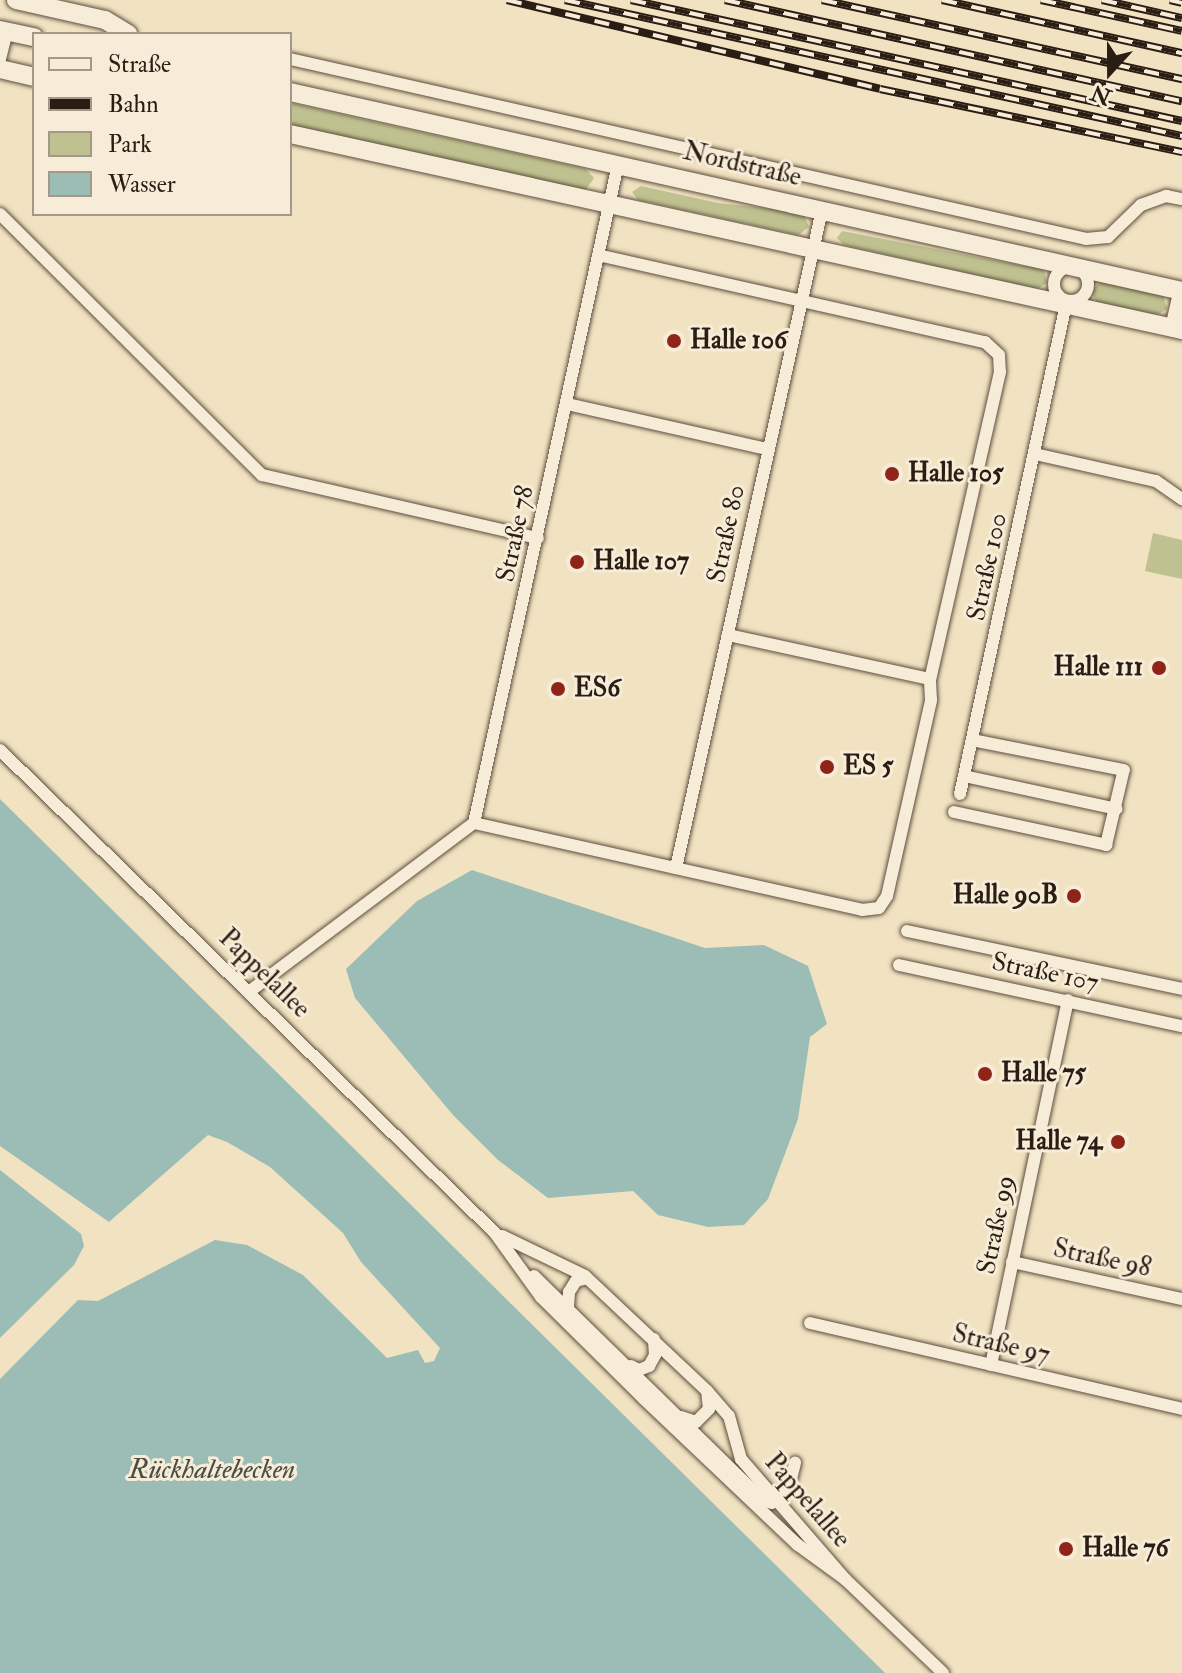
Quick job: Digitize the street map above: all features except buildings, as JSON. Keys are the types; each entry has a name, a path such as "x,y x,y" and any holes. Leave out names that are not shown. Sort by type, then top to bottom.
{"street":[{"path":"20,1 105,20 125,32"},
{"path":"0,59 3,30 32,37"},
{"path":"292,59 1086,239 1108,237 1141,205 1166,196 1182,199"},
{"path":"0,69 32,77"},
{"name":"Nordstraße","path":"292,92 1182,291 1178,329 292,134"},
{"name":"Straße 78","path":"474,823 618,164"},
{"name":"Straße 80","path":"676,868 822,210"},
{"path":"0,214 262,475 538,538"},
{"path":"250,991 474,823 862,910 879,908 890,881 931,700 930,679 1000,372 999,355 985,342 598,255"},
{"path":"1074,265 1086,275 1087,285 1084,294 1066,304 1057,295 1055,279 1064,267 1074,265"},
{"name":"Straße 100","path":"960,794 1066,304"},
{"path":"567,404 767,449"},
{"path":"1035,454 1156,481 1182,499"},
{"path":"728,635 930,679"},
{"path":"954,812 1106,845 1116,809 1124,771 972,740"},
{"name":"Pappelallee","path":"0,750 495,1233 520,1263 541,1297 644,1399 798,1545 845,1579"},
{"path":"964,776 1116,809"},
{"name":"Straße 107","path":"907,931 1182,989"},
{"name":"Straße 107","path":"899,965 1182,1026"},
{"name":"Straße 99","path":"991,1365 1068,1000"},
{"name":"Pappelallee","path":"495,1233 587,1278 707,1391 729,1416 741,1459 779,1498 845,1579 943,1673"},
{"name":"Straße 98","path":"1012,1262 1182,1299"},
{"path":"520,1263 625,1362 763,1500 772,1503 779,1498 790,1483 795,1463"},
{"path":"568,1307 569,1292 576,1281 587,1278"},
{"name":"Straße 97","path":"810,1323 1182,1409"},
{"path":"625,1362 639,1370 649,1366 655,1355 654,1339"},
{"path":"678,1416 696,1422 709,1409 707,1391"}],"green space":[{"path":"292,103 586,169 594,178 585,191 292,125"},
{"path":"641,186 718,203 790,211 804,215 809,227 798,235 638,200 632,192"},
{"path":"842,231 1044,270 1047,283 1037,289 844,245 837,238"},
{"path":"1102,281 1163,295 1167,309 1155,316 1097,303 1091,291"},
{"path":"1153,533 1182,540 1182,579 1145,571"}],"water":[{"name":"Rückhaltebecken","path":"0,799 885,1673 0,1673 0,1379 78,1300 98,1301 215,1240 247,1245 303,1275 387,1358 418,1350 425,1363 434,1361 440,1348 361,1262 343,1233 270,1167 227,1142 208,1135 109,1222 0,1146"},
{"path":"472,870 705,948 764,945 808,966 827,1024 810,1037 798,1119 768,1199 744,1225 708,1227 658,1215 633,1191 548,1198 498,1160 453,1115 355,998 346,969 417,901"},
{"path":"0,1170 81,1234 84,1246 74,1265 0,1338"}],"railway":[{"path":"507,0 880,89 1182,152"},
{"path":"565,0 1182,136"},
{"path":"631,0 1182,121"},
{"path":"725,0 1182,101"},
{"path":"822,0 1182,79"},
{"path":"942,0 1182,53"},
{"path":"1041,0 1182,31"},
{"path":"1102,0 1182,18"},
{"path":"1170,0 1182,3"}],"place":[{"name":"Halle 106","path":"674,341"},
{"name":"Halle 105","path":"892,474"},
{"name":"Halle 107","path":"577,562"},
{"name":"Halle 111","path":"1159,668"},
{"name":"ES6","path":"558,689"},
{"name":"ES 5","path":"827,767"},
{"name":"Halle 90B","path":"1074,896"},
{"name":"Halle 75","path":"985,1074"},
{"name":"Halle 74","path":"1118,1142"},
{"name":"Halle 76","path":"1066,1549"}]}
